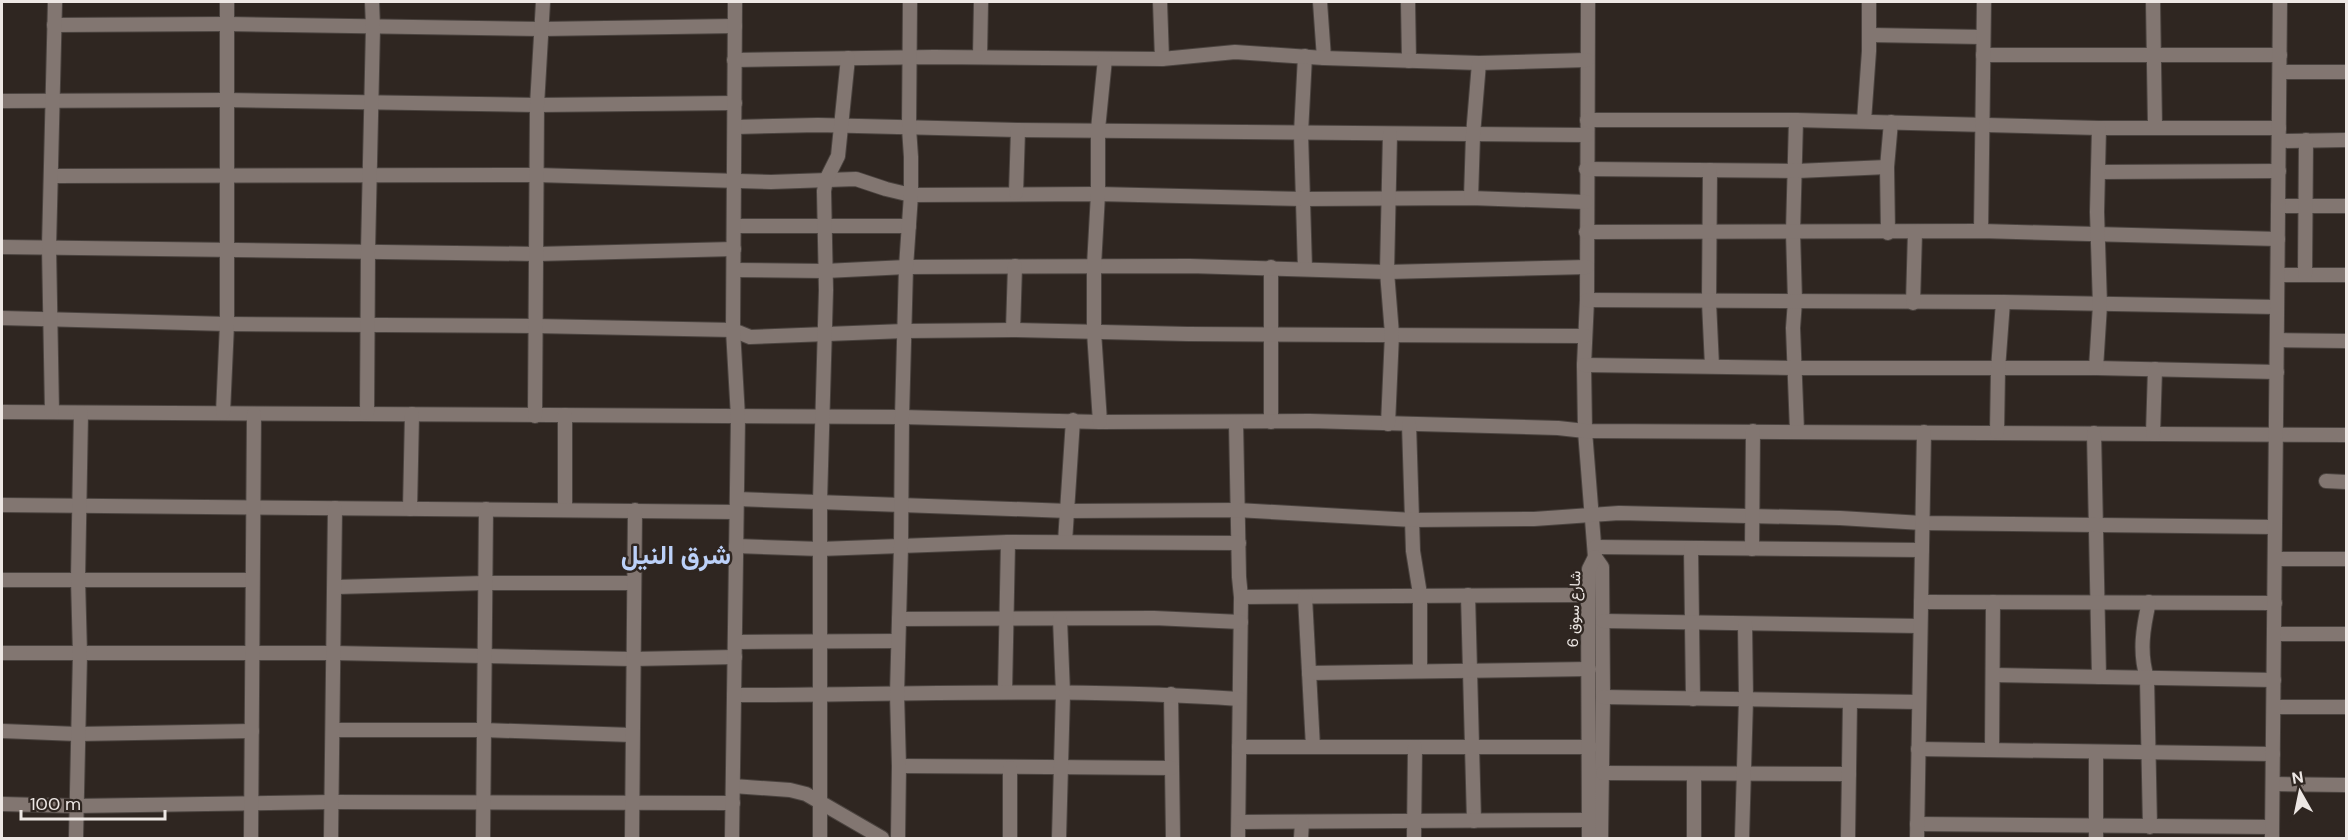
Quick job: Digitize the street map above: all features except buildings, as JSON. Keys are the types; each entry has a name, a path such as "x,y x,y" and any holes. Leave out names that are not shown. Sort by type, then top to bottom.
{"street":[{"path":"52,412 49,247 55,2"},
{"path":"223,413 227,324 227,2"},
{"path":"367,414 372,2"},
{"path":"535,416 537,105 543,2"},
{"path":"732,838 738,417 733,330 735,2"},
{"path":"898,838 900,766 897,694 902,417 906,267 911,195 910,2"},
{"path":"980,57 981,2"},
{"path":"1160,2 1162,59"},
{"path":"1320,2 1324,57"},
{"path":"1408,2 1409,61"},
{"path":"1588,2 1587,300 1584,365 1586,431 1595,552 1691,548 1922,550"},
{"path":"1864,121 1870,35 1869,2"},
{"path":"1981,231 1984,2"},
{"path":"2154,2 2155,127"},
{"path":"1924,432 1917,831 2096,832 2150,827 2272,833 2280,2"},
{"path":"54,25 227,24 540,29 735,26"},
{"path":"1870,35 1983,37"},
{"path":"734,60 910,57 1162,59 1235,52 1479,63 1587,60"},
{"path":"1983,54 2280,55"},
{"path":"1305,56 1301,134 1305,268"},
{"path":"820,838 820,501 825,271 824,191 826,180 838,156 848,58"},
{"path":"1100,422 1094,332 1094,266 1098,194 1098,129 1105,59"},
{"path":"1471,198 1479,63"},
{"path":"2280,72 2346,72"},
{"path":"2,101 226,100 537,105 735,103"},
{"path":"1796,120 1797,171 1793,232 1796,301 1793,320 1793,368 1797,431"},
{"path":"735,127 1098,129 1473,135 1796,120 1982,126 2155,127 2279,134 2306,140 2346,140"},
{"path":"1888,233 1887,167 1891,122"},
{"path":"2096,368 2100,305 2097,212 2099,128"},
{"path":"1016,193 1018,130"},
{"path":"1388,424 1392,333 1387,272 1390,134"},
{"path":"2305,275 2306,140"},
{"path":"1586,169 1797,171 1887,167"},
{"path":"1710,170 1708,231 1712,366"},
{"path":"2099,172 2279,171"},
{"path":"52,176 537,175 734,182 861,179 886,189 911,195 1016,193 1303,199 1471,198 1586,202"},
{"path":"2278,206 2346,206"},
{"path":"734,226 825,228 909,226"},
{"path":"1586,232 1981,231 2278,239"},
{"path":"1913,303 1915,232"},
{"path":"2,247 537,254 734,249"},
{"path":"1013,330 1015,266"},
{"path":"734,270 825,271 906,267 1094,266 1270,267 1387,272 1587,267"},
{"path":"1270,267 1271,422"},
{"path":"2278,274 2346,275"},
{"path":"1587,300 2003,302 2277,307"},
{"path":"1997,432 1998,369 2003,302"},
{"path":"2,318 227,324 733,330 750,337 904,331 1013,330 1585,336"},
{"path":"2277,340 2346,341"},
{"path":"1584,365 2096,368 2277,372"},
{"path":"2153,434 2155,369"},
{"path":"2,412 902,417 1236,423 1310,421 1558,428 1586,431 2346,435"},
{"path":"76,838 80,654 78,579 81,414"},
{"path":"251,838 254,414"},
{"path":"410,509 411,414"},
{"path":"565,415 565,509"},
{"path":"1065,542 1073,420"},
{"path":"1236,423 1241,597 1240,822 1238,838"},
{"path":"1409,424 1413,551 1420,594 1420,671"},
{"path":"1752,549 1753,431"},
{"path":"2094,433 2099,676"},
{"path":"2326,482 2346,482"},
{"path":"2,504 635,510 820,501 1068,511 1237,510 1413,520 1534,519 1593,514 1840,518 1922,523 2275,527"},
{"path":"331,838 336,587 335,508"},
{"path":"483,838 486,509"},
{"path":"632,838 635,510"},
{"path":"736,546 820,549 1008,542 1239,543"},
{"path":"1005,692 1008,542"},
{"path":"1691,548 1693,699"},
{"name":"شارع سوق 6","path":"1589,838 1588,594 1589,569 1595,552"},
{"name":"شارع سوق 6","path":"1595,552 1602,567 1601,838"},
{"path":"2275,559 2346,559"},
{"path":"2,580 252,580"},
{"path":"336,587 485,583 634,583"},
{"path":"1241,597 1588,594"},
{"path":"1468,595 1474,747 1474,820"},
{"path":"1305,597 1313,747"},
{"path":"1921,602 2275,603"},
{"path":"1992,750 1993,602"},
{"path":"2149,602 2142,642 2147,678 2150,827"},
{"path":"898,619 1154,618 1241,622"},
{"path":"1059,838 1063,693 1060,619"},
{"path":"1602,621 1920,627"},
{"path":"1742,838 1746,699 1745,624"},
{"path":"2274,634 2346,634"},
{"path":"735,642 898,640"},
{"path":"2,653 334,653 632,659 735,657"},
{"path":"1309,673 1589,669"},
{"path":"1993,675 2274,680"},
{"path":"734,695 1005,692 1170,694 1239,699"},
{"path":"1170,694 1173,838"},
{"path":"1603,697 1919,702"},
{"path":"1848,838 1850,701"},
{"path":"2274,707 2346,707"},
{"path":"334,730 483,730 632,735"},
{"path":"2,731 77,734 252,731"},
{"path":"1239,747 1590,747"},
{"path":"1414,838 1415,747"},
{"path":"1918,749 2273,754"},
{"path":"2096,752 2096,832"},
{"path":"900,766 1061,769 1172,768"},
{"path":"1010,768 1010,838"},
{"path":"1603,773 1849,774"},
{"path":"1694,774 1694,838"},
{"path":"2273,784 2346,785"},
{"path":"733,786 798,791 882,838"},
{"path":"2,804 75,806 332,802 733,803"},
{"path":"1240,822 1589,820"},
{"path":"1301,838 1302,822"}],"district":[{"name":"شرق النيل","path":"676,554"}]}
